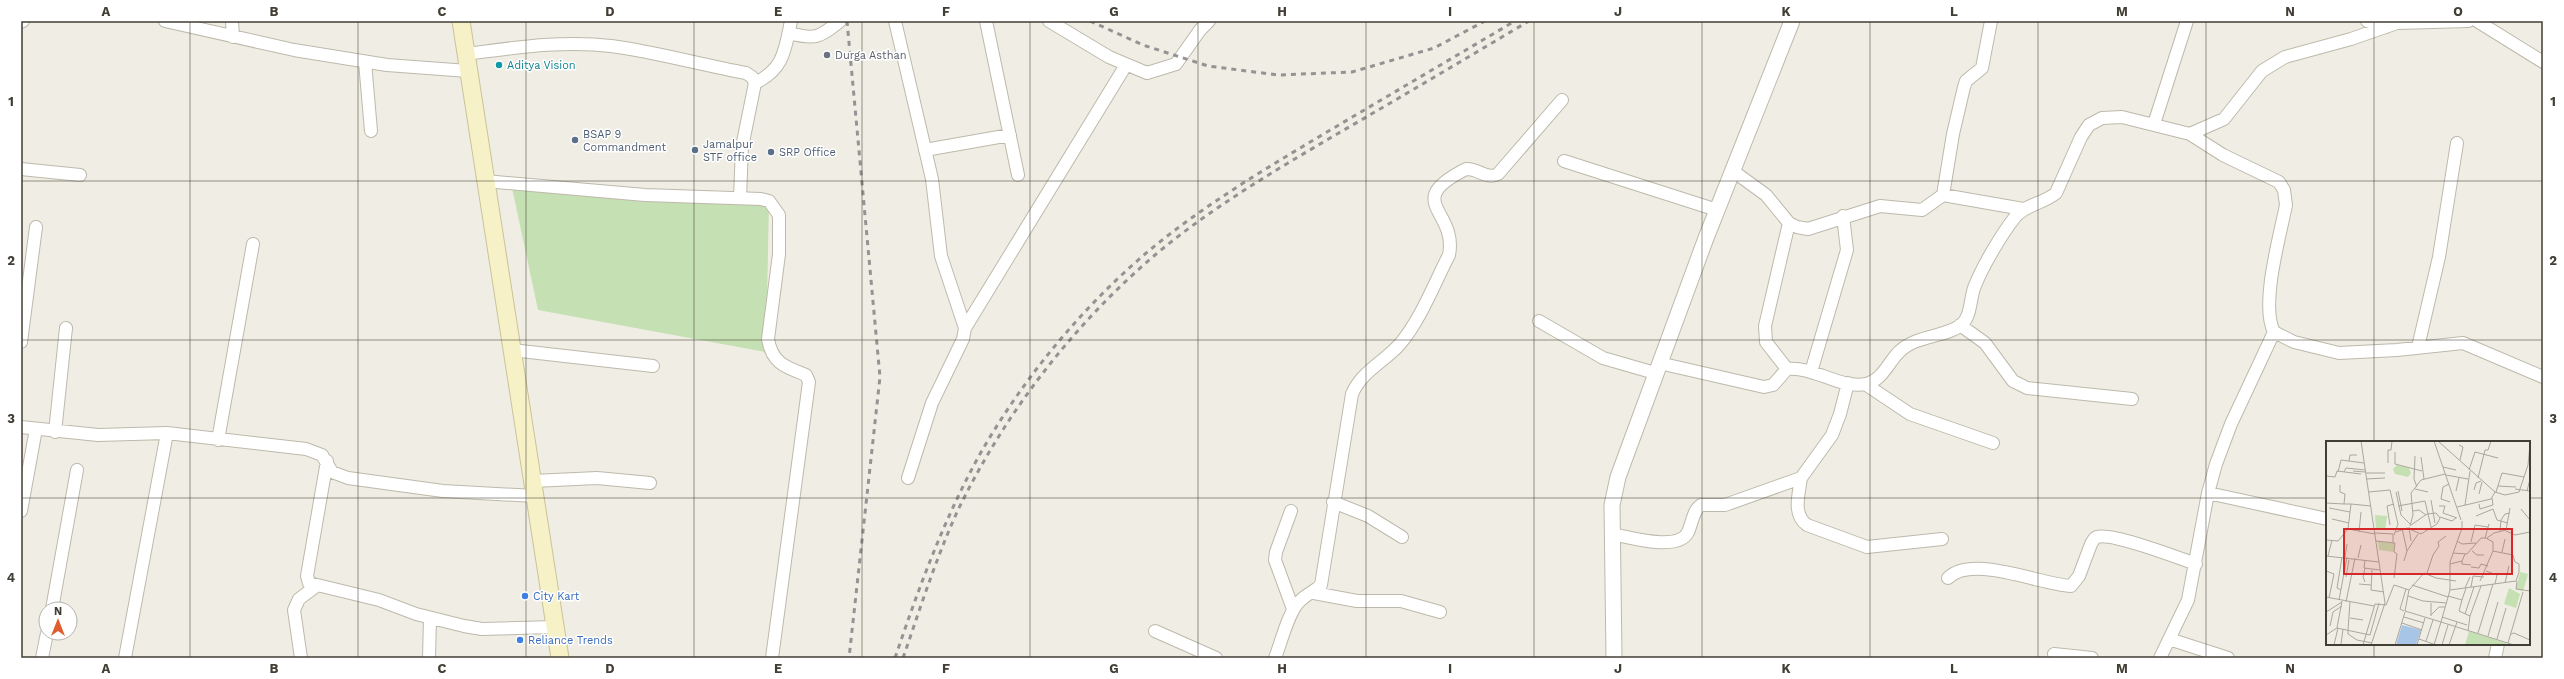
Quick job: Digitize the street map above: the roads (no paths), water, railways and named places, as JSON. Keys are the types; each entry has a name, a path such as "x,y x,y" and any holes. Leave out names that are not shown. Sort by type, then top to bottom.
{"main road":[{"path":"461,21 468,71 491,181 512,350 560,658"}],"street":[{"path":"165,21 294,50 365,62 468,71"},
{"path":"232,21 233,37"},
{"path":"755,83 770,76 781,62 790,27 807,38 820,37 840,21"},
{"path":"895,21 932,180 941,256 965,328"},
{"path":"986,21 1018,175"},
{"path":"1049,21 1126,65 1147,73 1176,64 1200,30 1209,21"},
{"path":"1614,658 1612,505 1618,477 1657,368 1717,210 1792,21"},
{"path":"1733,171 1766,195 1789,223 1808,229 1843,216 1880,206 1922,210 1943,195 1953,134 1964,87 1966,81 1982,68 1991,21"},
{"path":"2154,124 2188,21"},
{"path":"2367,21 2387,27"},
{"path":"2190,134 2224,119 2231,113 2270,64 2285,57 2407,21 2469,21"},
{"path":"2477,21 2543,62"},
{"path":"465,54 554,43 610,46 663,54 746,73 752,77 755,83 742,147 740,198"},
{"path":"365,62 371,131"},
{"path":"908,478 932,402 963,339 965,328 1126,65"},
{"path":"1275,658 1293,609 1301,600 1314,593 1321,585 1346,415 1355,386 1359,379 1399,345 1410,331 1449,255 1452,244 1450,232 1434,203 1433,196 1437,189 1466,169 1471,169 1487,176 1498,174 1562,100"},
{"path":"1540,321 1603,358 1657,368 1764,387 1773,385 1787,369 1799,368 1848,383 1864,384 1875,381 1900,351 1914,342 1960,325 1969,312 1974,289 1982,271 2015,218 2023,209 2048,199 2056,193 2081,137 2089,125 2102,118 2122,117 2190,134 2223,155 2278,182 2284,190 2286,204 2268,302 2269,323 2274,332 2294,342 2338,353 2464,343 2543,376"},
{"path":"925,150 1010,135"},
{"path":"2418,347 2439,257 2457,143"},
{"path":"1564,162 1717,210"},
{"path":"21,170 80,176"},
{"path":"491,181 645,195 740,198 769,201 779,215 779,254 768,338 770,351 776,359 787,367 806,375 809,382 772,658"},
{"path":"1943,195 2023,209"},
{"path":"1811,372 1847,250 1843,216"},
{"path":"1787,369 1766,342 1765,326 1789,223"},
{"path":"21,342 36,227"},
{"path":"218,440 253,244"},
{"path":"1960,325 1985,343 2013,381 2027,388 2132,399"},
{"path":"55,432 66,328"},
{"path":"2160,658 2188,600 2196,564 2208,493 2231,424 2274,332"},
{"path":"512,350 653,366"},
{"path":"1848,383 1840,414 1832,435 1801,478 1797,511 1800,520 1807,525 1867,547 1942,539"},
{"path":"1864,384 1910,414 1993,443"},
{"path":"21,427 55,432 98,435 167,433 306,449 322,455 327,461 332,472 348,478 443,490 534,488 597,478 650,483"},
{"path":"21,511 36,429"},
{"path":"125,658 167,433"},
{"path":"327,461 307,576 309,583 315,587 379,600 430,618 482,628 555,628"},
{"path":"53,601 77,470"},
{"path":"1612,534 1661,542 1679,541 1687,534 1696,510 1701,505 1725,505 1801,478"},
{"path":"2208,493 2326,519"},
{"path":"1333,502 1368,516 1402,536"},
{"path":"1291,511 1276,552 1275,560 1293,609"},
{"path":"1948,578 1954,572 1977,568 2071,586 2079,576 2094,539 2101,537 2132,542 2196,564"},
{"path":"301,658 294,610 299,599 315,587"},
{"path":"1314,593 1357,601 1401,601 1440,612"},
{"path":"429,658 430,618"},
{"path":"1155,631 1216,658"},
{"path":"2169,639 2228,658"},
{"path":"42,658 45,641"},
{"path":"2495,658 2498,645"},
{"path":"2054,654 2092,658"}],"railway":[{"path":"847,21 880,377 849,658"},
{"path":"1090,21 1143,45 1208,66 1278,75 1352,72 1434,48 1485,21"},
{"path":"895,658 913,605 933,554 955,503 980,454 997,425 1036,370 1056,344 1102,294 1126,271 1172,232 1239,186 1285,157 1515,21"},
{"path":"903,658 943,546 958,510 977,474 997,439 1043,372 1096,311 1155,255 1198,221 1290,162 1529,21"}],"place":[{"name":"Durga Asthan","path":"827,55"},
{"name":"Aditya Vision","path":"499,65"},
{"name":"BSAP 9 Commandment","path":"575,140"},
{"name":"Jamalpur STF office","path":"695,150"},
{"name":"SRP Office","path":"771,152"},
{"name":"City Kart","path":"525,596"},
{"name":"Reliance Trends","path":"520,640"}]}
